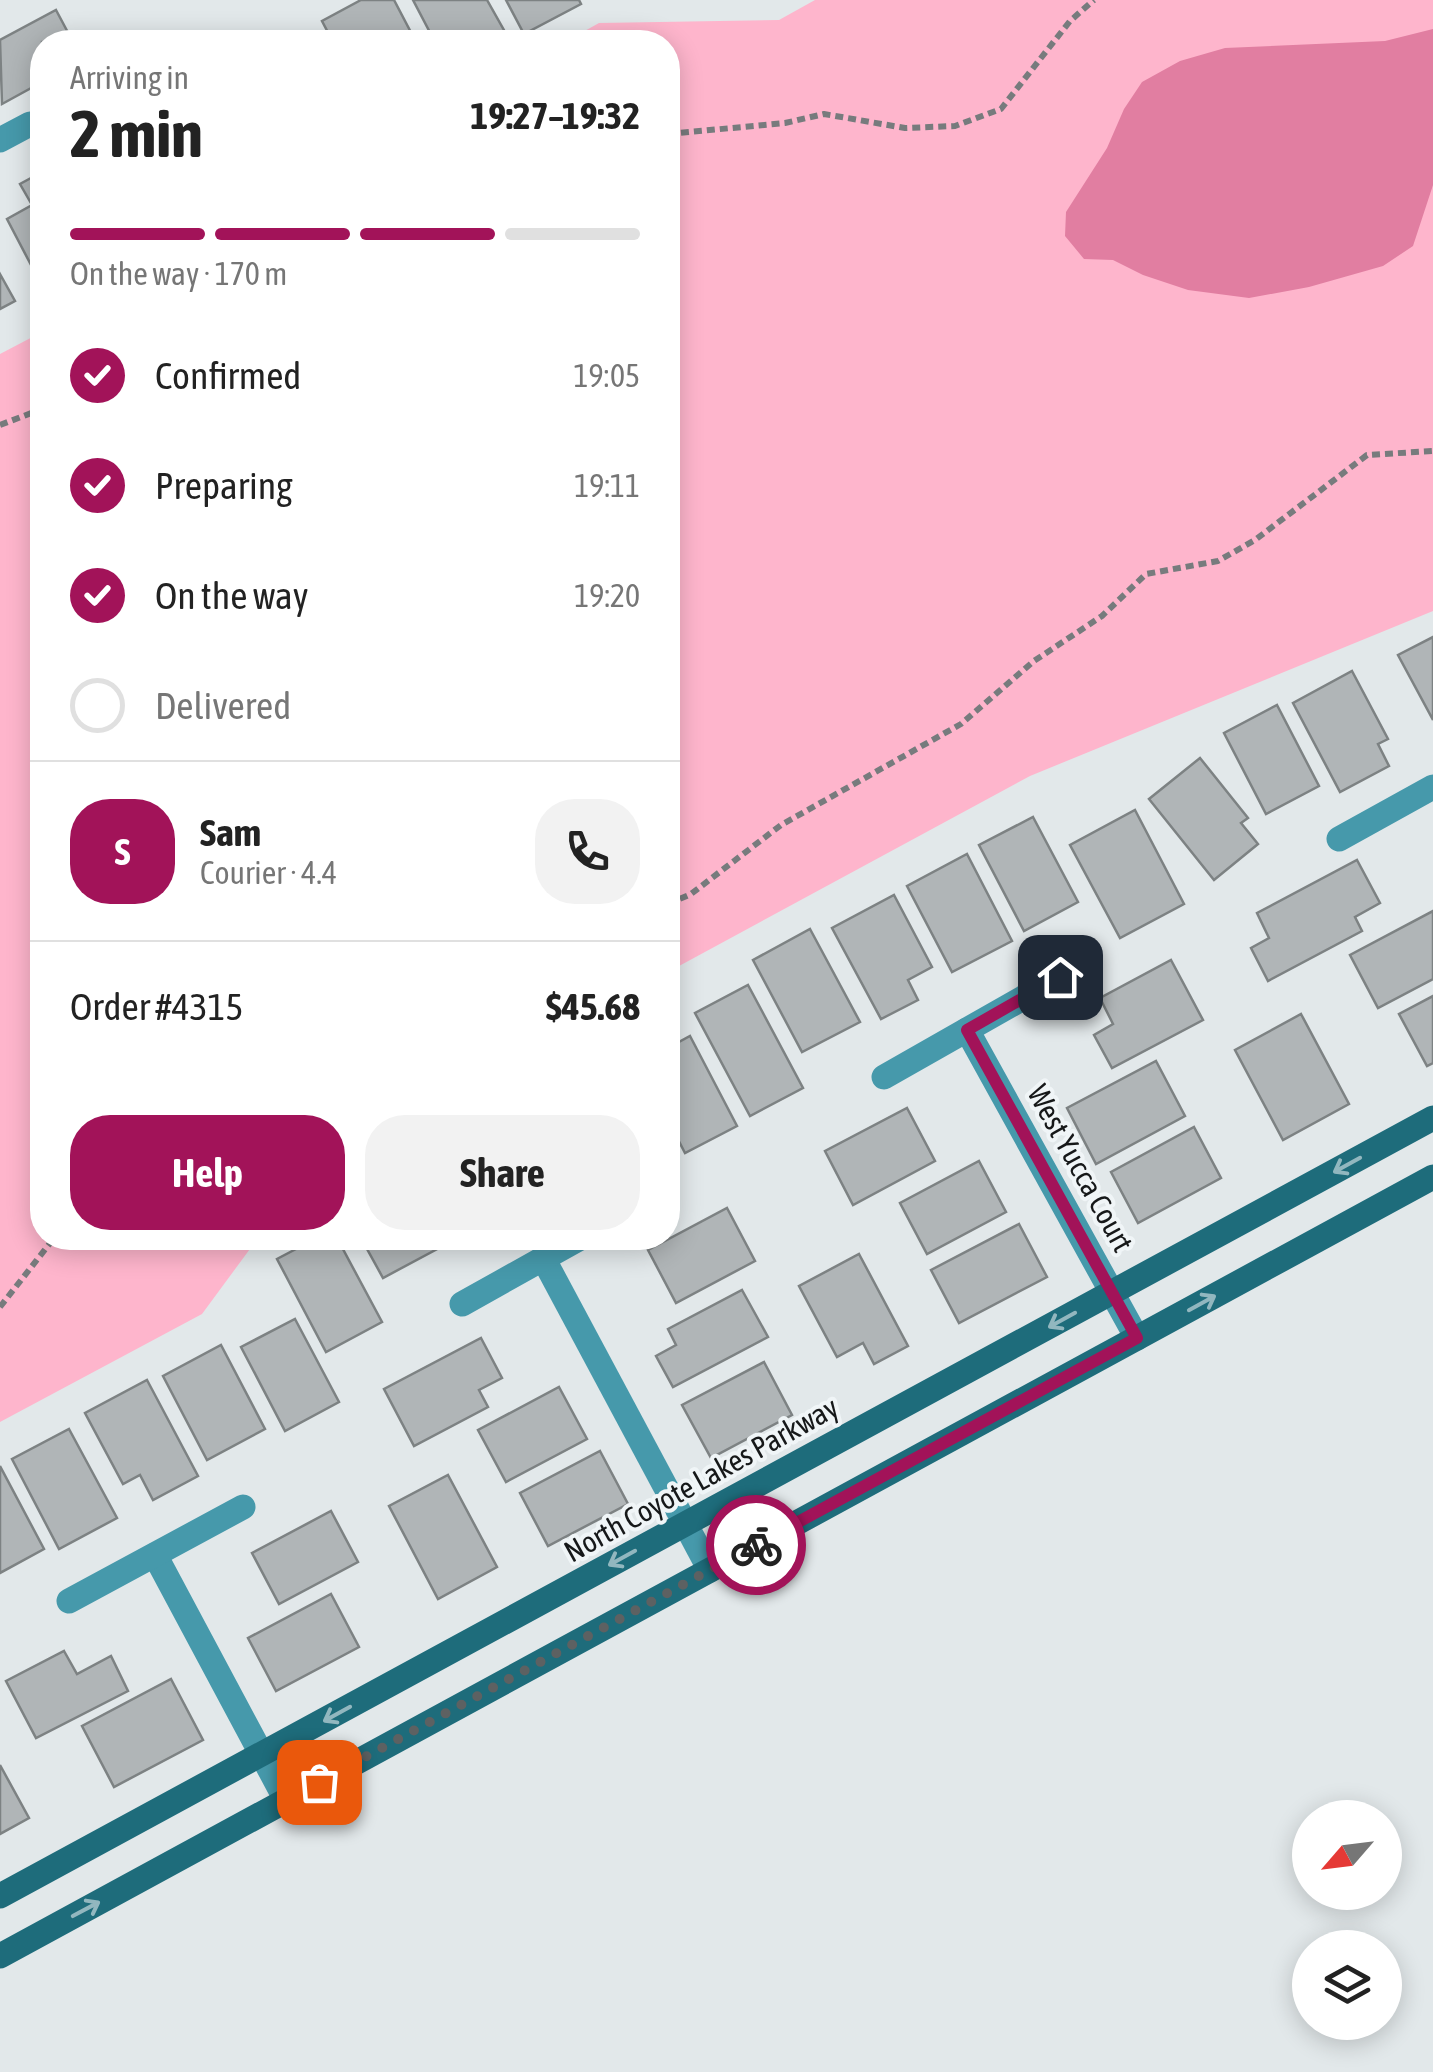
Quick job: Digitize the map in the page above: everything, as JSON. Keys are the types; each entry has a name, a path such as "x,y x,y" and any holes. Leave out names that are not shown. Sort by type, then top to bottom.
{"street":[{"path":"0,140 30,124"},
{"path":"1339,839 1432,789"},
{"path":"884,1076 1060,977"},
{"name":"West Yucca Court","path":"967,1030 1137,1338"},
{"name":"North Coyote Lakes Parkway","path":"0,1896 1433,1118"},
{"path":"0,1956 1433,1177"},
{"path":"462,1304 558,1250"},
{"path":"543,1258 710,1570"},
{"path":"69,1601 243,1507"},
{"path":"155,1555 286,1800"}],"path":[{"path":"680,133 753,127 824,114 905,128 955,126 1001,108 1070,21 1094,0"},
{"path":"0,425 30,414"},
{"path":"680,899 692,894 781,824 962,724 1034,661 1102,616 1146,574 1218,561 1269,530 1368,455 1433,452"},
{"path":"0,1308 45,1250"}],"shaded area":[{"path":"815,0 1433,0 1433,611 1030,776 680,966 680,30 586,30 599,23 779,20"},
{"path":"1433,29 1433,185 1413,246 1383,266 1309,287 1249,298 1188,290 1113,260 1084,259 1065,236 1066,212 1107,148 1124,109 1142,82 1180,61 1225,48 1385,41"},
{"path":"30,338 30,1250 249,1250 202,1314 0,1422 0,354"}],"building":[{"path":"361,0 394,0 410,30 327,30 322,21"},
{"path":"413,0 487,0 504,30 429,30"},
{"path":"506,0 579,0 581,4 532,30 522,30"},
{"path":"56,10 67,30 30,30 30,89 2,104 0,40"},
{"path":"30,179 30,202 20,184"},
{"path":"30,206 30,263 7,219"},
{"path":"0,274 15,301 0,309"},
{"path":"1433,637 1433,720 1398,655"},
{"path":"1352,671 1388,739 1378,744 1389,766 1340,792 1293,703"},
{"path":"1277,705 1319,786 1266,814 1224,733"},
{"path":"1200,758 1248,818 1241,823 1258,844 1214,880 1149,799"},
{"path":"1135,810 1184,904 1120,938 1070,845"},
{"path":"1033,817 1078,902 1024,931 979,845"},
{"path":"967,854 1012,941 952,972 907,886"},
{"path":"1357,860 1380,903 1355,917 1362,931 1268,981 1251,948 1269,938 1257,913"},
{"path":"894,895 932,967 908,980 918,1000 881,1019 832,928"},
{"path":"1433,911 1433,979 1378,1008 1350,955"},
{"path":"810,929 860,1022 802,1052 753,960"},
{"path":"1171,960 1203,1020 1112,1068 1094,1035 1113,1024 1100,998"},
{"path":"748,985 803,1088 750,1116 695,1013"},
{"path":"1433,996 1433,1063 1427,1066 1399,1014"},
{"path":"1301,1014 1349,1104 1283,1140 1235,1050"},
{"path":"690,1036 737,1126 685,1153 680,1143 680,1041"},
{"path":"1156,1061 1185,1116 1096,1164 1067,1108"},
{"path":"907,1108 935,1161 853,1205 825,1151"},
{"path":"1194,1127 1221,1178 1138,1223 1111,1172"},
{"path":"979,1161 1006,1212 927,1254 900,1203"},
{"path":"727,1208 755,1261 676,1303 648,1250 680,1250 680,1233"},
{"path":"1019,1224 1047,1277 959,1323 931,1270"},
{"path":"294,1250 343,1250 382,1322 326,1352 277,1259"},
{"path":"368,1250 435,1250 383,1278"},
{"path":"859,1254 908,1346 874,1364 863,1343 837,1357 799,1286"},
{"path":"742,1290 768,1337 673,1387 656,1356 676,1345 668,1329"},
{"path":"295,1319 339,1402 285,1431 241,1347"},
{"path":"481,1338 502,1378 479,1390 488,1407 414,1446 384,1389"},
{"path":"221,1345 265,1429 207,1460 163,1376"},
{"path":"764,1362 792,1415 711,1458 682,1405"},
{"path":"147,1380 198,1476 153,1500 140,1475 123,1484 85,1413"},
{"path":"559,1387 587,1439 506,1482 478,1430"},
{"path":"69,1429 117,1518 59,1549 12,1459"},
{"path":"600,1451 628,1504 548,1546 520,1493"},
{"path":"0,1466 44,1549 0,1573"},
{"path":"448,1475 497,1567 438,1599 389,1506"},
{"path":"331,1511 358,1562 279,1604 252,1553"},
{"path":"331,1594 359,1647 276,1691 248,1638"},
{"path":"64,1651 77,1674 111,1656 128,1691 36,1738 6,1681"},
{"path":"171,1679 203,1740 114,1787 82,1726"},
{"path":"0,1765 29,1818 0,1834"}],"way so far":[{"path":"319,1782 756,1545"}],"route":[{"path":"756,1545 1137,1338 967,1030 1060,977"}]}
